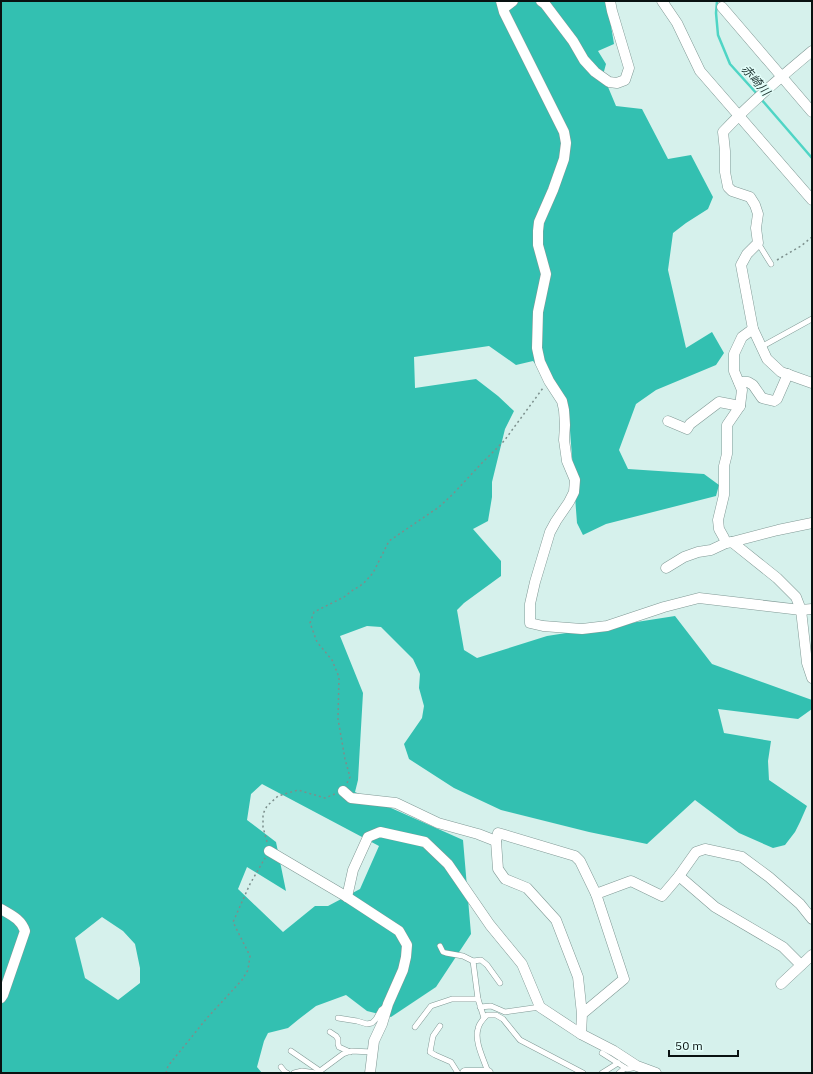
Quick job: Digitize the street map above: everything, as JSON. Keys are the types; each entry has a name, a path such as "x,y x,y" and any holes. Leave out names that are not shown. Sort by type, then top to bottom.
{"street":[{"path":"513,1 502,4 504,12 564,132 566,143 564,159 553,190 539,222 538,245 546,274 538,312 537,348 540,362 562,401 564,410 564,440 567,461 575,480 574,492 550,532 530,604 530,623 543,626 582,629 607,626 664,606 700,598 812,610"},
{"path":"541,1 545,4 573,41 584,60 595,72 609,82 617,83 625,80 629,68 610,1"},
{"path":"662,1 676,23 700,71 812,200"},
{"path":"722,7 812,112"},
{"path":"811,380 781,372 767,359 753,330 741,266 747,254 758,243 756,228 758,214 750,197 732,191 728,187 725,172 723,132 738,115 781,76 812,51"},
{"path":"753,330 742,337 734,354 734,371 742,390 740,406 727,425 727,454 724,466 724,495 718,520 719,529 724,538 777,578 796,597 801,610 807,663 812,678"},
{"path":"739,382 748,382 753,385 762,398 774,400 777,399 788,374"},
{"path":"668,421 687,429 690,424 719,402 740,406"},
{"path":"666,568 684,557 710,550 729,542 812,523"},
{"path":"343,791 351,798 396,803 438,823 496,840"},
{"path":"347,897 353,870 368,838 380,832 425,842 448,864 490,925 522,964 540,1007 582,1034 640,1067 656,1073"},
{"path":"582,1014 624,979 596,894 580,861 575,856 498,833 496,840 498,869 505,878 527,888 556,920 578,977 582,1014 582,1034"},
{"path":"596,894 631,881 662,896 679,876 696,852 705,849 742,857 769,877 800,904 812,919"},
{"path":"269,851 347,897 399,931 407,945 403,970 374,1041 370,1073"},
{"path":"679,876 714,907 783,947 801,965"},
{"path":"1,909 16,918 23,925 25,931 1,998"},
{"path":"781,984 812,955"},
{"path":"465,1073 485,1073"}],"lane":[{"path":"758,243 771,264"},
{"path":"761,347 812,319"},
{"path":"440,946 443,952 463,956 473,961 481,960 500,983"},
{"path":"473,961 478,999 484,1018"},
{"path":"415,1027 431,1006 452,999 478,999"},
{"path":"338,1018 367,1024 372,1023 381,1010 388,1004"},
{"path":"480,1007 491,1006 505,1012 540,1007"},
{"path":"485,1073 477,1040 478,1029 487,1015 496,1015 503,1019 520,1040 583,1073"},
{"path":"440,1026 433,1036 430,1052 451,1062 458,1073"},
{"path":"330,1032 338,1039 339,1047 350,1052"},
{"path":"291,1051 318,1072"},
{"path":"294,1073 302,1071 318,1072 343,1054 350,1052 372,1052"},
{"path":"602,1052 627,1069 640,1067"},
{"path":"602,1073 618,1063"},
{"path":"281,1067 287,1073"},
{"path":"619,1073 625,1068"}],"path":[{"path":"771,264 801,246 812,237"},
{"path":"166,1073 168,1066 206,1018 242,980 248,970 250,956 233,922 250,884 269,851 263,827 263,814 267,806 278,796 298,790 325,798 343,791 350,777 345,759 338,719 340,677 332,660 317,642 310,623 314,612 344,597 363,584 373,573 389,541 439,507 453,494 504,441 549,380"}],"green space":[{"path":"1,1 607,1 614,44 598,51 606,64 603,75 616,106 642,109 668,159 691,155 713,197 708,209 673,233 668,270 686,348 712,332 724,353 716,365 656,390 636,404 619,450 628,469 704,474 719,485 716,496 606,524 583,535 577,523 568,404 533,361 516,365 489,346 414,357 415,388 476,379 514,411 505,429 492,482 492,497 488,521 473,529 501,561 501,576 464,603 457,610 464,650 477,658 547,636 675,616 712,664 812,700 812,709 798,719 718,709 724,733 771,741 768,761 769,780 807,806 795,832 785,845 773,848 739,833 695,800 647,844 589,832 501,810 454,788 409,759 404,744 422,718 424,706 419,688 420,674 413,659 381,627 367,626 340,636 363,693 358,780 355,792 463,840 471,934 436,987 391,1017 367,1011 346,995 316,1006 288,1028 268,1033 264,1041 257,1067 262,1073 1,1073","holes":["262,784 379,846 360,889 328,906 315,906 283,932 238,889 247,867 286,891 276,842 247,820 251,794","102,917 123,931 135,944 140,968 140,983 118,1000 85,978 75,938"]}],"waterway":[{"name":"赤崎川","path":"717,1 716,13 718,35 730,64 758,95"},
{"name":"赤崎川","path":"761,99 812,158"}]}
